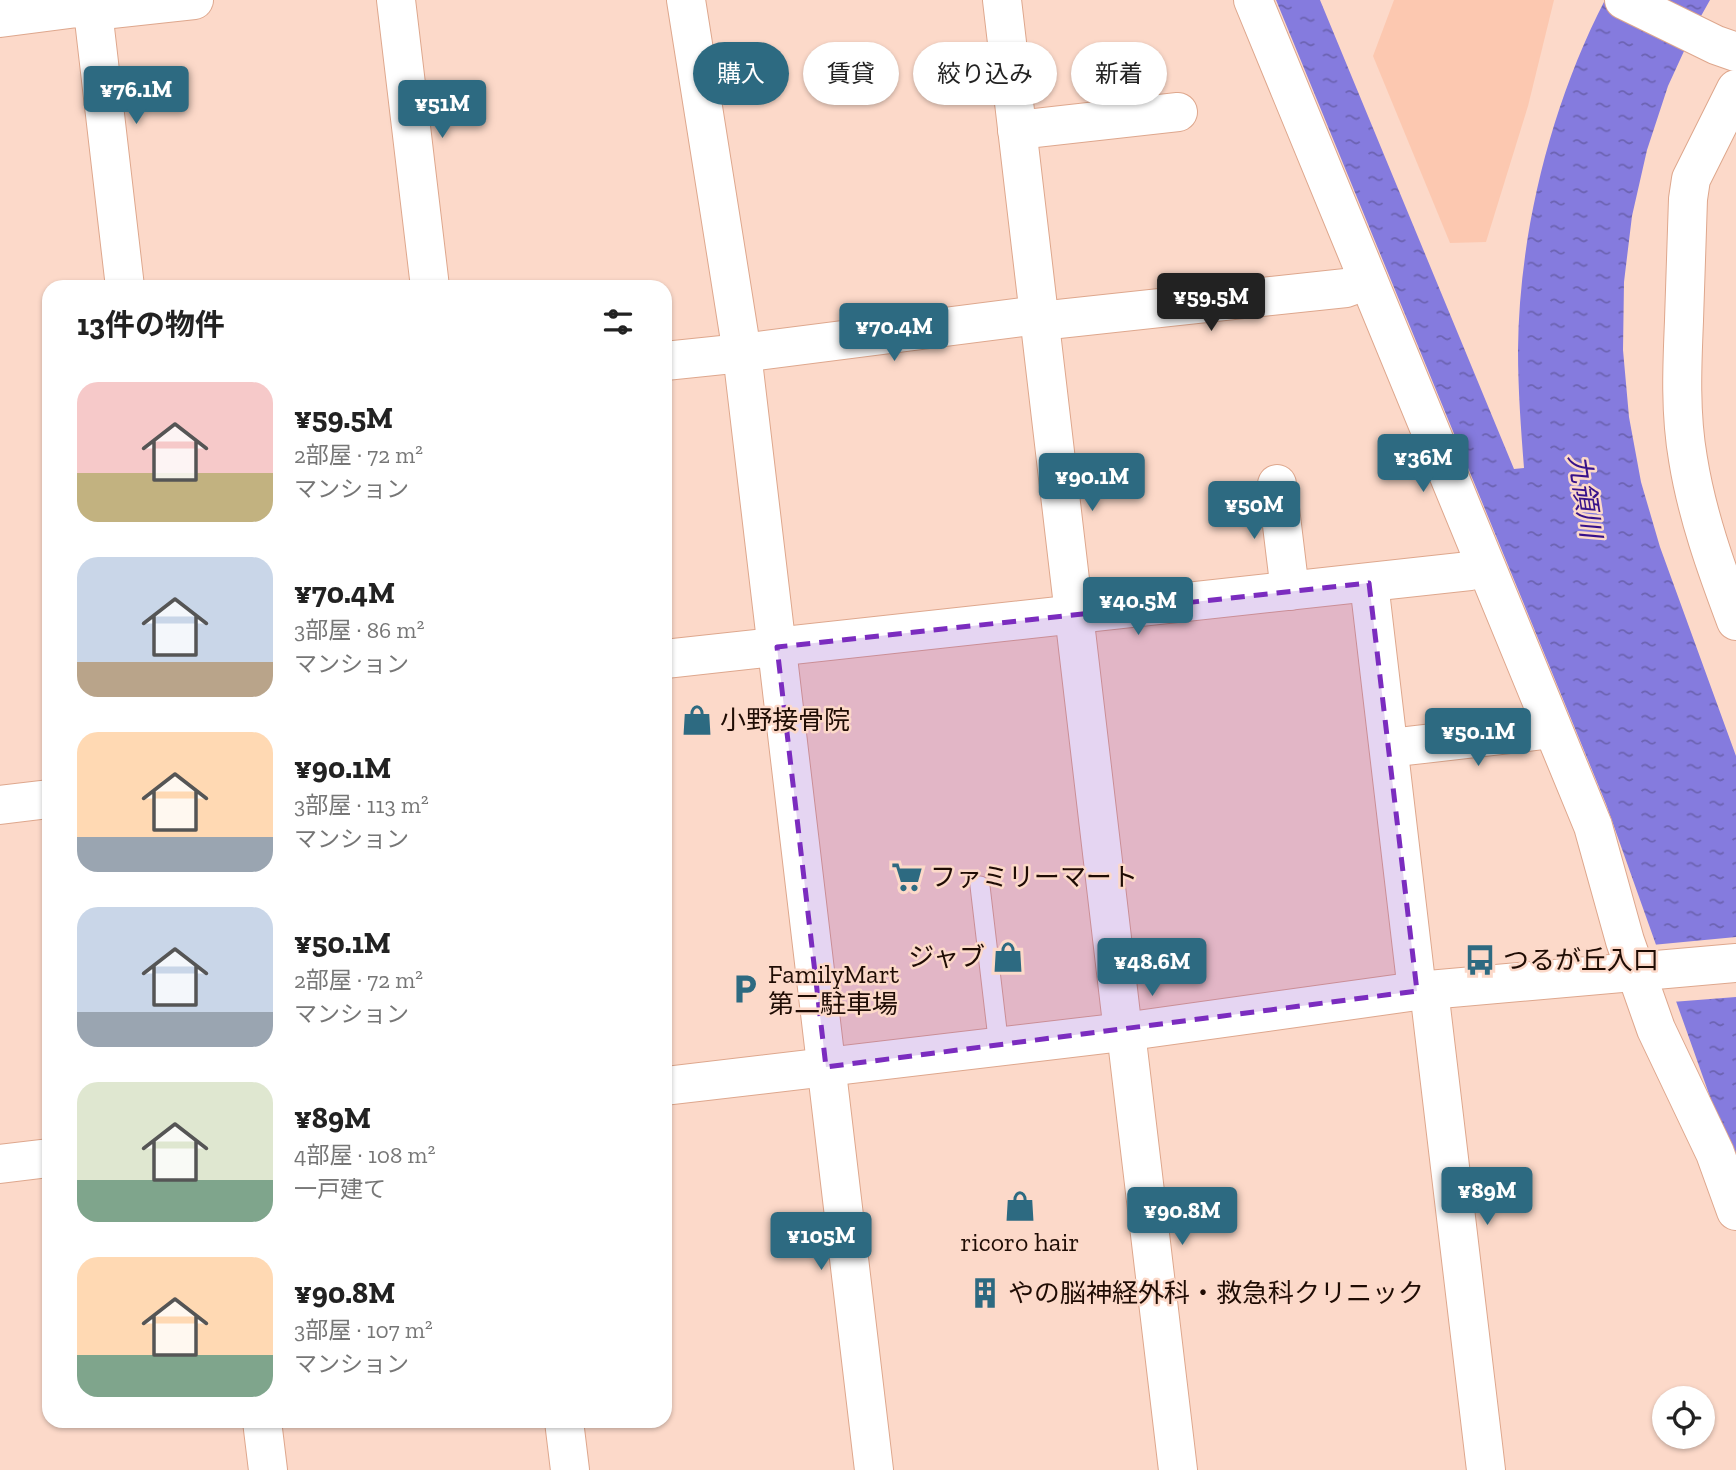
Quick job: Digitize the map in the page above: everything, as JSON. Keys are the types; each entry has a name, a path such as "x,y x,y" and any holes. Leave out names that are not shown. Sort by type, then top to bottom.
{"street":[{"path":"0,18 87,6 194,0"},
{"path":"396,0 429,280"},
{"path":"686,0 742,353 874,1470"},
{"path":"1002,0 1178,1470"},
{"path":"1253,0 1592,826 1641,972 1656,1029 1716,1153 1736,1211"},
{"path":"1624,0 1726,49"},
{"path":"87,6 124,280"},
{"path":"1736,89 1691,178 1682,405 1698,508 1712,557 1736,621"},
{"path":"1017,130 1178,111"},
{"path":"672,360 1039,318 1346,288 1368,280"},
{"path":"1277,484 1290,591"},
{"path":"672,658 1370,583 1470,571 1485,565"},
{"path":"1370,583 1389,748 1486,1470"},
{"path":"1389,748 1536,731 1550,725"},
{"path":"0,805 42,800"},
{"path":"672,1085 1124,1032 1423,991 1736,963"},
{"path":"0,1164 42,1159"},
{"path":"263,1428 268,1470"},
{"path":"566,1428 570,1470"}],"lane":[{"path":"980,886 999,1047"}],"highlighted area":[{"path":"1369,583 1417,991 826,1067 777,647"}],"shaded area":[{"path":"1394,0 1554,0 1528,106 1486,242 1450,243 1373,56"}],"water":[{"name":"九領川","path":"1276,0 1320,0 1514,469 1524,468 1518,350 1524,261 1542,170 1554,126 1586,40 1605,0 1710,0 1668,86 1647,150 1632,216 1624,282 1623,350 1629,417 1641,482 1660,547 1736,756 1736,1170 1606,804"}],"pier":[{"path":"1736,937 1736,997 1672,1002 1652,945"}],"place":[{"name":"小野接骨院","path":"697,720"},
{"name":"ファミリーマート","path":"907,877"},
{"name":"ジャブ","path":"1008,957"},
{"name":"つるが丘入口","path":"1480,960"},
{"name":"FamilyMart 第二駐車場","path":"745,989"},
{"name":"ricoro hair","path":"1020,1206"},
{"name":"やの脳神経外科・救急科クリニック","path":"985,1293"}]}
